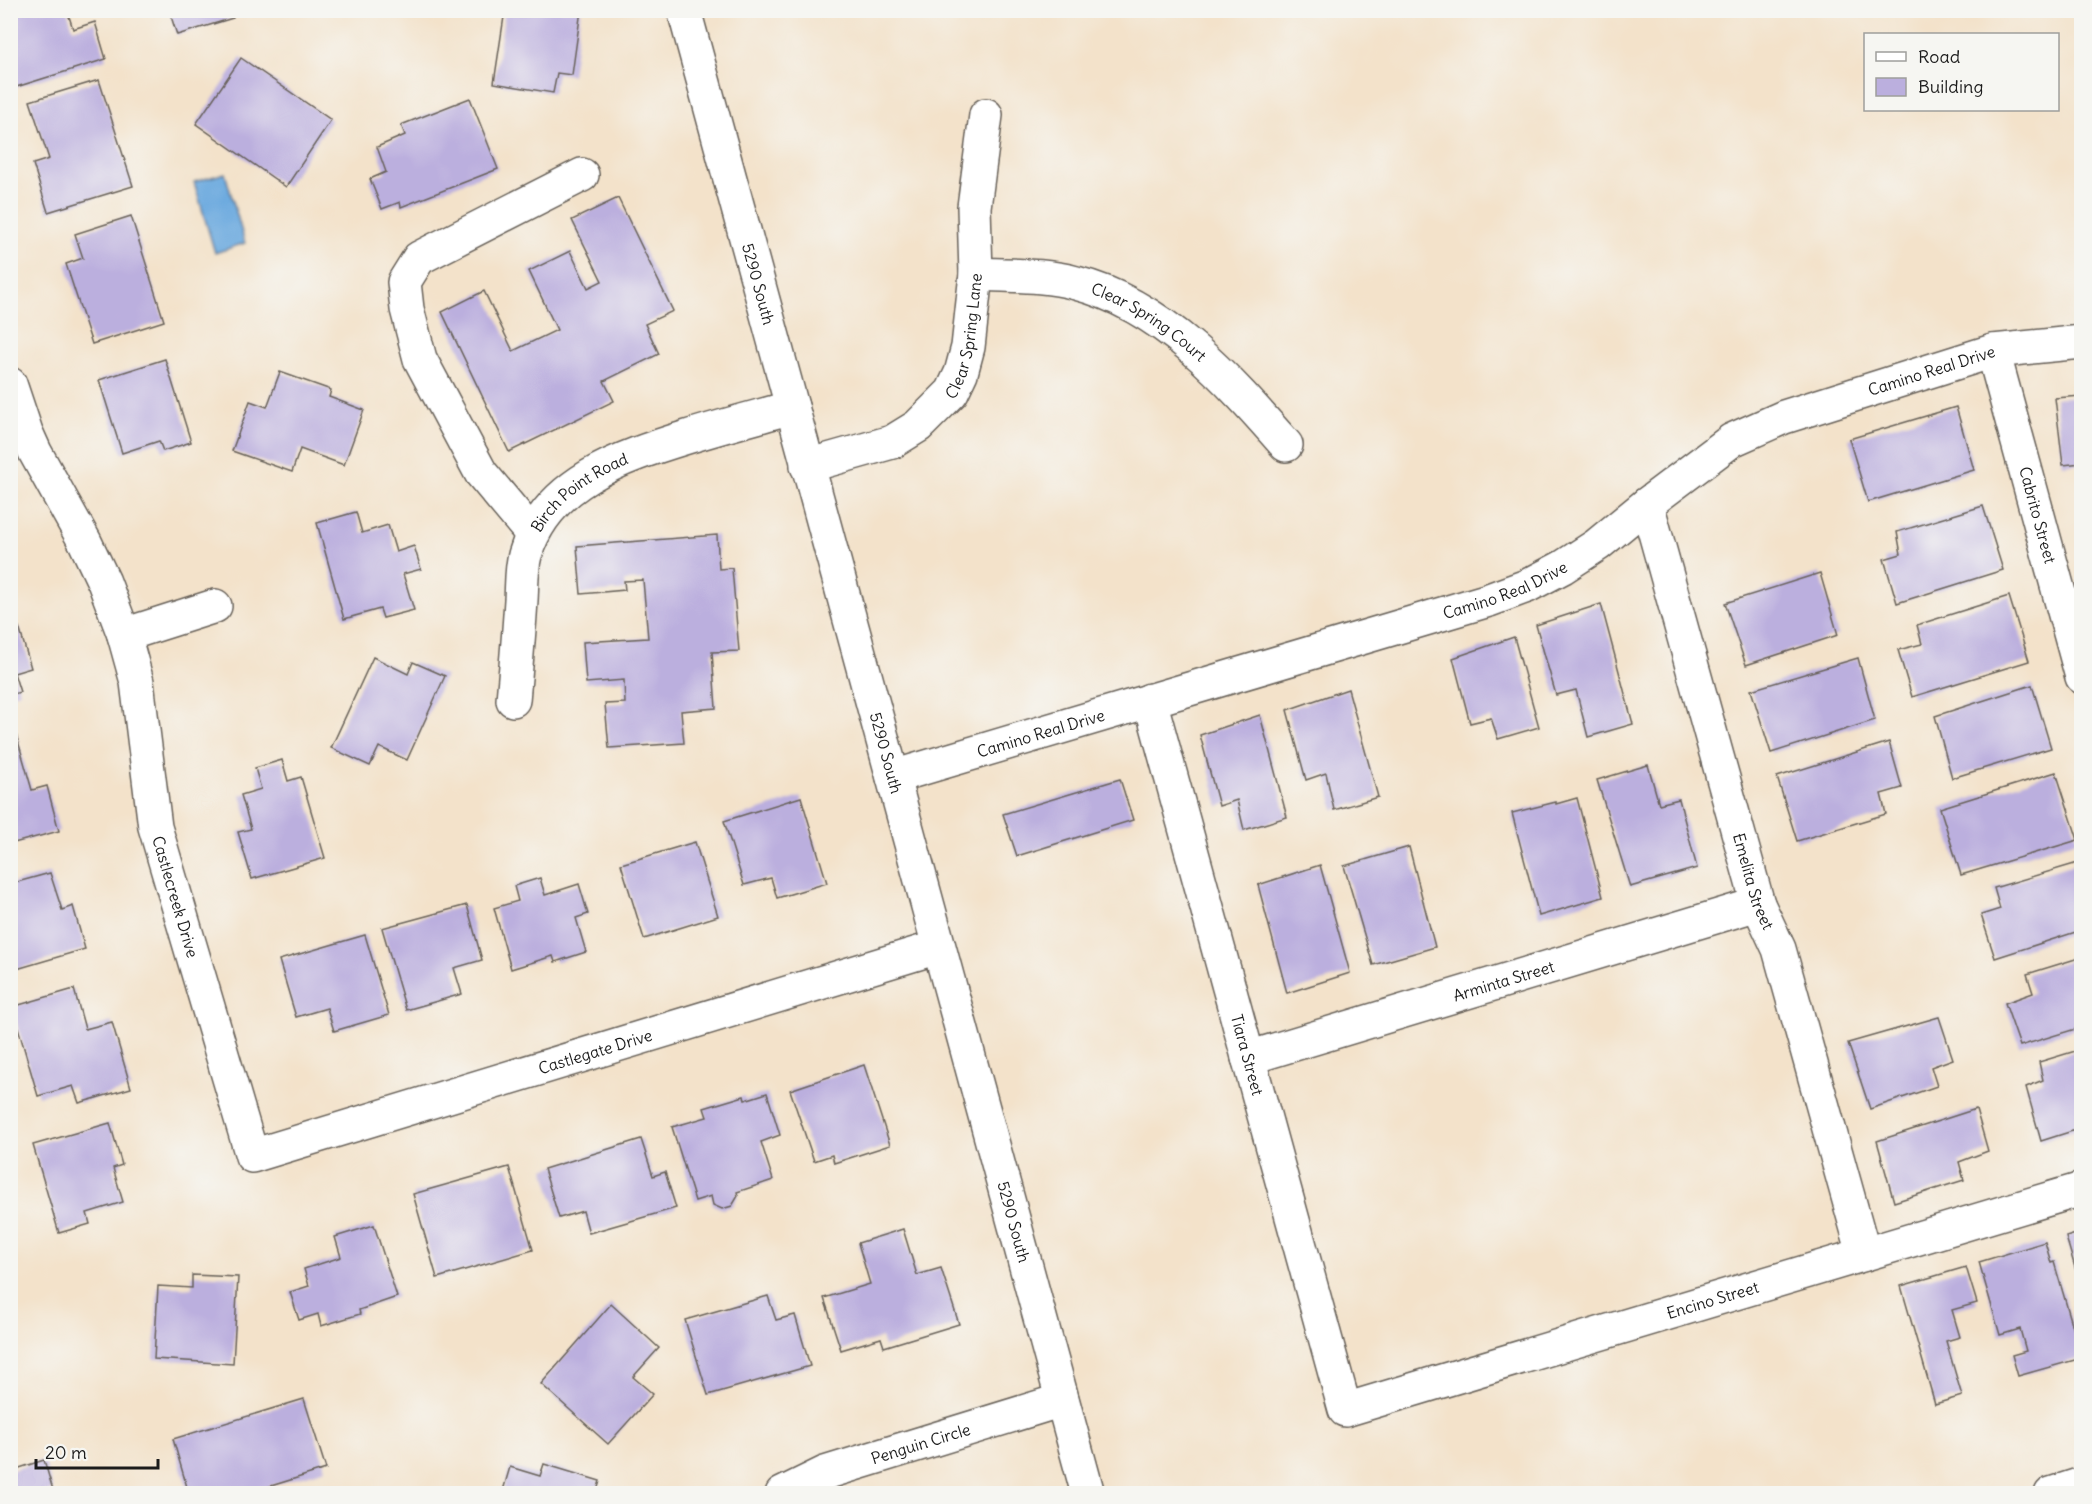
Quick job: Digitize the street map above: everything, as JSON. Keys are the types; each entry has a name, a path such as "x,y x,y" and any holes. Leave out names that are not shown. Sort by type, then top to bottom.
{"street":[{"name":"5290 South","path":"684,10 1088,1494"},
{"name":"Clear Spring Lane","path":"807,466 892,442 918,426 952,392 961,373 968,347 976,274 974,207 986,115"},
{"path":"532,534 481,473 420,359 407,309 404,282 419,258 582,175"},
{"name":"Clear Spring Court","path":"976,274 1048,278 1076,283 1098,290 1149,316 1212,365 1286,445"},
{"name":"Camino Real Drive","path":"893,777 1489,600 1527,586 1563,567 1597,545 1732,440 1784,417 1993,351 2082,342"},
{"name":"Cabrito Street","path":"1993,351 2082,677"},
{"name":"Castlecreek Drive","path":"10,384 35,452 85,542 104,582 124,634 137,682 142,712 155,827 252,1156"},
{"name":"Birch Point Road","path":"513,700 525,557 532,534 546,513 575,484 639,451 792,407"},
{"name":"Emelita Street","path":"1647,504 1758,904 1779,949 1864,1254"},
{"path":"124,634 215,606"},
{"name":"Tiara Street","path":"1150,700 1345,1410"},
{"name":"Arminta Street","path":"1248,1058 1758,904"},
{"name":"Castlegate Drive","path":"252,1156 938,947"},
{"name":"Encino Street","path":"1345,1410 2082,1189"},
{"name":"Penguin Circle","path":"782,1494 825,1473 1062,1400"},
{"path":"2051,1494 2082,1484"}],"water":[{"path":"225,173 245,243 215,253 194,182"}],"building":[{"path":"10,10 67,10 73,29 95,22 106,59 13,88 10,80"},
{"path":"169,10 231,10 233,18 177,35"},
{"path":"505,10 581,10 572,75 557,73 553,93 494,83"},
{"path":"241,58 331,120 286,187 196,124"},
{"path":"99,80 133,186 48,212 33,164 49,159 30,101"},
{"path":"470,98 498,169 401,207 400,202 382,209 370,179 386,172 377,147 405,135 401,125"},
{"path":"618,198 673,311 645,324 659,354 604,381 614,401 509,452 442,312 484,291 513,351 557,330 529,271 570,251 588,288 602,281 572,220"},
{"path":"131,216 164,321 92,344 66,264 83,258 75,234"},
{"path":"165,359 191,442 163,451 159,441 122,453 99,380"},
{"path":"280,372 331,390 329,397 364,410 344,465 300,449 292,472 232,451 250,401 267,407"},
{"path":"2082,396 2082,463 2063,465 2055,398"},
{"path":"1956,407 1974,470 1868,502 1849,439"},
{"path":"1983,506 2003,570 1897,603 1884,559 1901,554 1897,532"},
{"path":"356,512 362,533 388,525 396,552 414,546 421,569 403,574 414,610 383,618 380,609 344,619 317,523"},
{"path":"717,535 719,569 732,568 739,651 712,652 716,708 681,711 684,743 609,748 605,704 625,703 624,680 586,683 583,642 648,638 643,580 624,581 625,590 581,594 577,546"},
{"path":"1820,573 1838,635 1746,665 1725,603"},
{"path":"2009,596 2029,661 1912,697 1898,650 1922,644 1917,625"},
{"path":"1601,604 1633,724 1588,737 1576,690 1556,695 1536,625"},
{"path":"19,627 31,668 14,673 20,692 10,695 10,630"},
{"path":"1514,637 1539,727 1498,739 1491,718 1470,723 1453,658"},
{"path":"373,657 408,674 413,662 445,676 407,760 379,747 370,766 331,748"},
{"path":"1858,658 1875,720 1771,753 1751,690"},
{"path":"2032,685 2051,748 1952,778 1935,716"},
{"path":"1348,689 1378,797 1334,810 1326,773 1306,780 1287,710"},
{"path":"1260,715 1287,817 1244,830 1237,800 1219,806 1200,735"},
{"path":"16,734 32,790 47,786 59,831 10,844 10,736"},
{"path":"1889,742 1902,788 1881,794 1886,814 1797,841 1777,777"},
{"path":"282,760 288,781 301,777 325,858 252,879 238,832 251,829 241,795 261,789 255,768"},
{"path":"1648,765 1659,804 1679,799 1697,868 1630,887 1597,780"},
{"path":"2056,772 2078,840 1961,875 1940,808"},
{"path":"1120,779 1133,820 1017,856 1003,814"},
{"path":"801,797 827,883 777,898 771,878 744,885 724,821"},
{"path":"1577,798 1603,897 1539,916 1512,813"},
{"path":"695,842 718,916 644,939 621,864"},
{"path":"1409,847 1435,947 1373,965 1344,866"},
{"path":"2081,862 2082,930 1995,958 1981,915 2000,909 1994,888"},
{"path":"1320,865 1350,973 1287,993 1258,885"},
{"path":"50,873 62,910 73,906 85,949 10,971 10,884"},
{"path":"540,878 545,895 579,884 588,914 576,918 586,952 555,962 553,956 511,969 494,908 518,901 514,886"},
{"path":"467,905 482,960 454,968 462,994 406,1010 382,928"},
{"path":"365,935 389,1015 334,1031 327,1008 296,1017 279,960"},
{"path":"2082,957 2082,1027 2020,1046 2005,1003 2033,993 2027,974"},
{"path":"74,989 85,1029 112,1022 131,1088 79,1103 73,1086 38,1096 12,1007"},
{"path":"1939,1017 1953,1059 1931,1067 1937,1086 1870,1109 1848,1043"},
{"path":"2082,1049 2082,1128 2041,1141 2026,1087 2043,1080 2039,1062"},
{"path":"864,1065 890,1145 834,1163 832,1155 814,1161 790,1090"},
{"path":"767,1093 780,1135 761,1142 773,1180 737,1192 738,1196 732,1206 722,1209 713,1205 711,1196 695,1201 672,1127 707,1117 704,1108 744,1096 745,1100"},
{"path":"1976,1109 1988,1151 1959,1162 1964,1180 1894,1202 1877,1141"},
{"path":"110,1123 122,1165 113,1168 123,1202 87,1213 90,1224 59,1233 33,1145"},
{"path":"641,1139 653,1176 665,1172 676,1208 589,1233 583,1211 559,1218 544,1169"},
{"path":"509,1167 533,1250 437,1278 413,1194"},
{"path":"374,1225 397,1297 359,1310 360,1314 321,1326 318,1314 299,1320 290,1292 309,1286 304,1269 341,1257 335,1237"},
{"path":"903,1229 917,1275 941,1268 959,1324 884,1347 881,1338 841,1350 824,1298 870,1284 858,1243"},
{"path":"2082,1232 2082,1288 2081,1288 2066,1237"},
{"path":"2045,1242 2051,1263 2054,1262 2082,1358 2018,1376 2012,1355 2026,1351 2020,1329 2000,1335 1979,1262"},
{"path":"1966,1267 1977,1303 1952,1310 1960,1337 1946,1341 1962,1396 1935,1404 1901,1286"},
{"path":"192,1275 238,1277 233,1364 154,1359 158,1286 192,1288"},
{"path":"768,1296 776,1320 795,1315 810,1366 708,1395 685,1320"},
{"path":"611,1304 659,1348 633,1377 653,1394 608,1444 541,1384"},
{"path":"304,1399 326,1469 245,1494 189,1494 173,1439"},
{"path":"44,1460 53,1490 41,1494 10,1494 10,1471"},
{"path":"544,1464 600,1481 596,1494 502,1494 510,1467 540,1476"}]}
